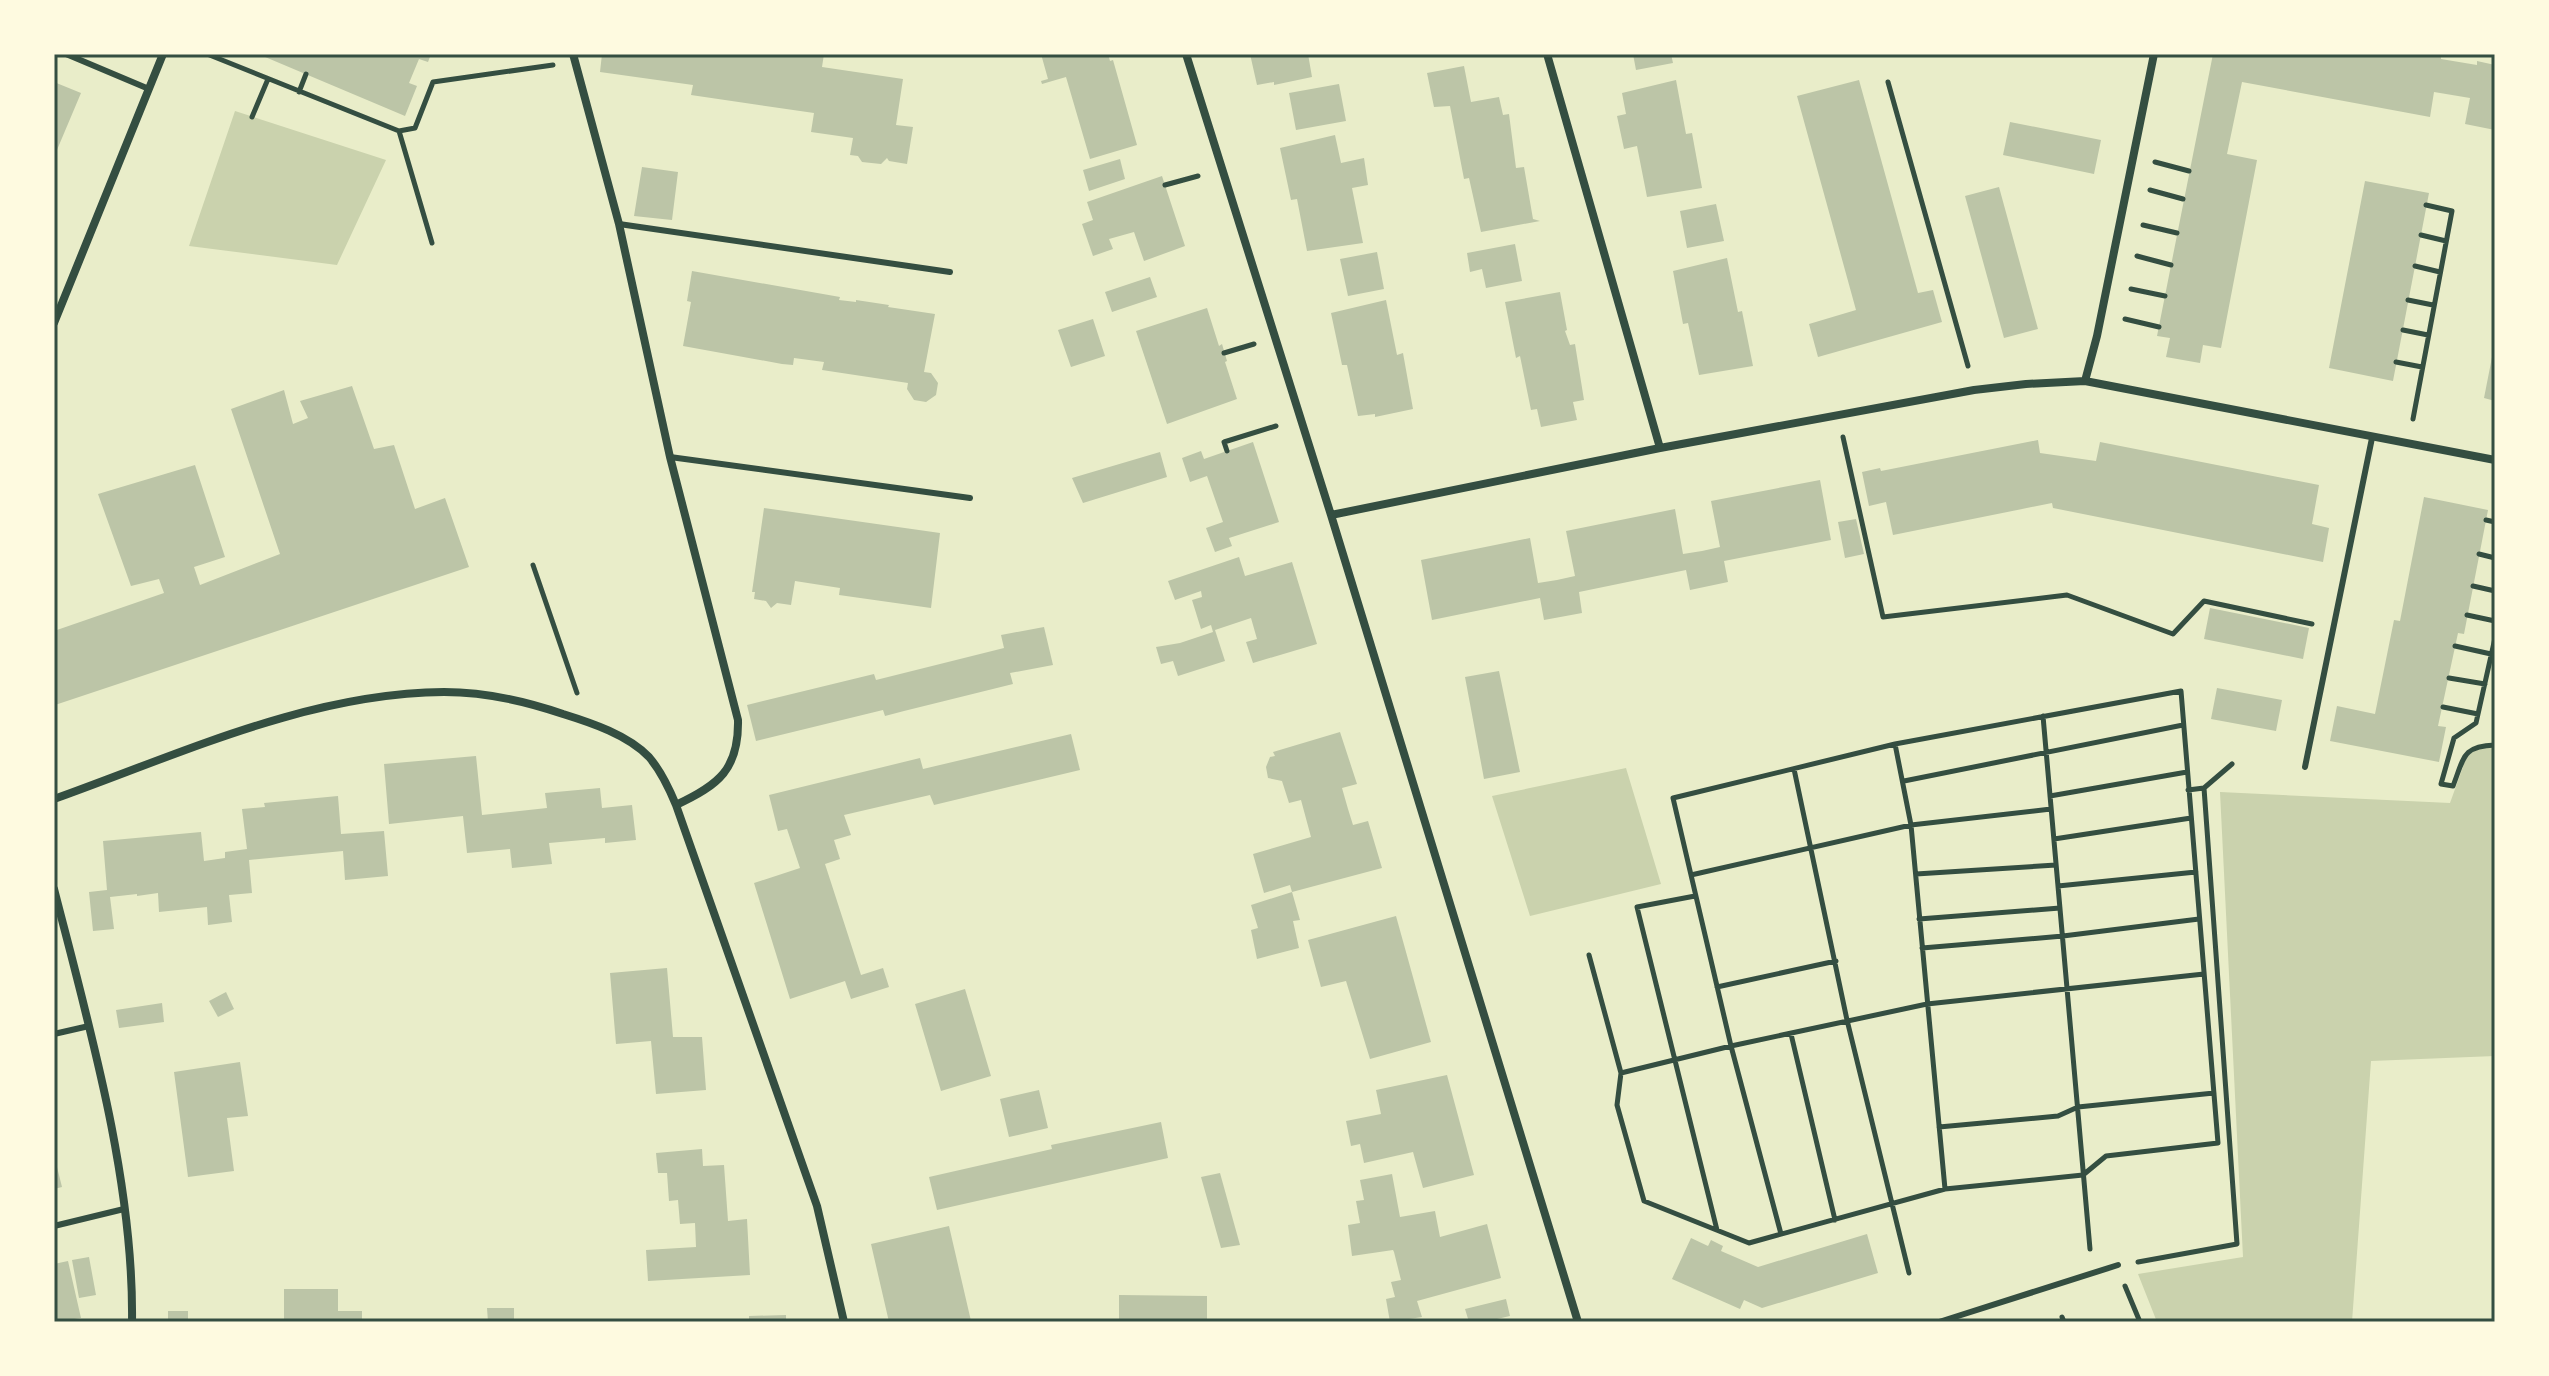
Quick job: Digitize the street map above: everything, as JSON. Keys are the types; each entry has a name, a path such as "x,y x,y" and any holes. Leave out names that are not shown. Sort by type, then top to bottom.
{"street":[{"path":"54,321 163,54"},
{"path":"1186,54 1578,1322"},
{"path":"1547,54 1660,448"},
{"path":"2085,381 2154,54"},
{"path":"574,58 619,224 670,457 738,720 738,743 733,761 719,781 676,805"},
{"path":"1331,515 1660,448 1974,390 2085,381 2495,460"},
{"path":"54,799 302,712 394,694 447,692 492,696 537,705 586,721 616,735 648,756 664,779 676,805 817,1206 844,1322"},
{"path":"54,889 108,1114 124,1209 132,1322"}],"lane":[{"path":"66,54 149,89"},
{"path":"619,224 950,272"},
{"path":"2305,767 2372,438"},
{"path":"670,457 970,498"},
{"path":"54,1034 89,1026"},
{"path":"54,1226 124,1209"},
{"path":"1939,1322 2118,1265"}],"path":[{"path":"207,54 399,131 415,128 433,82 574,58"},
{"path":"299,92 306,74"},
{"path":"252,117 268,79"},
{"path":"1888,82 1974,390"},
{"path":"399,131 432,243"},
{"path":"1165,185 1222,169"},
{"path":"2408,444 2452,211 2426,205"},
{"path":"2120,219 2177,233"},
{"path":"2421,235 2446,241"},
{"path":"2114,251 2171,265"},
{"path":"2415,266 2440,272"},
{"path":"2107,283 2165,296"},
{"path":"2408,300 2433,305"},
{"path":"2101,313 2159,327"},
{"path":"2403,330 2428,335"},
{"path":"2396,362 2422,367"},
{"path":"1838,416 1883,617 2067,595 2173,634 2204,601 2333,628"},
{"path":"1227,451 1224,442 1300,418"},
{"path":"2486,520 2495,522"},
{"path":"2479,554 2495,558"},
{"path":"533,565 586,721"},
{"path":"2473,586 2495,591"},
{"path":"2467,615 2495,621"},
{"path":"2495,638 2476,723 2454,738 2441,784 2453,786 2467,752 2477,746 2495,745"},
{"path":"2455,646 2491,654"},
{"path":"2449,678 2485,684"},
{"path":"1589,955 1621,1073 1617,1105 1644,1201 1749,1243 1945,1189 2083,1175 2106,1156 2218,1143 2181,691 1895,744 1673,798 1731,1046 1781,1234"},
{"path":"2443,707 2478,714"},
{"path":"2043,716 2092,1273"},
{"path":"1904,781 2183,725"},
{"path":"1895,744 1911,825 1945,1189"},
{"path":"2188,790 2204,788 2232,764"},
{"path":"1794,769 1847,1020 1909,1273"},
{"path":"2050,796 2187,772"},
{"path":"2140,1322 2118,1265 2237,1244 2204,788"},
{"path":"1691,875 1911,825 2051,809"},
{"path":"2054,839 2191,818"},
{"path":"1916,874 2056,865"},
{"path":"2058,886 2196,872"},
{"path":"1695,896 1637,907 1718,1230"},
{"path":"1919,919 2060,908"},
{"path":"1922,948 2063,936 2200,919"},
{"path":"1717,987 1836,961"},
{"path":"1621,1073 1927,1004 2204,974"},
{"path":"1791,1034 1835,1220"},
{"path":"1939,1127 2058,1116 2078,1107 2214,1093"}],"green space":[{"path":"235,111 386,160 337,265 189,246"},
{"path":"2480,747 2495,747 2495,1056 2371,1061 2352,1322 2157,1322 2138,1274 2243,1257 2220,792 2450,803 2468,753"},
{"path":"1626,768 1661,884 1530,916 1492,796"}],"building":[{"path":"258,54 431,54 428,62 419,59 409,83 417,86 405,116"},
{"path":"602,54 824,54 822,67 903,79 896,125 913,127 907,164 887,158 881,164 862,162 858,156 850,155 853,138 811,132 814,113 691,95 693,85 600,72"},
{"path":"1041,54 1108,54 1110,61 1113,60 1137,145 1090,159 1066,77 1042,84 1041,81 1048,79"},
{"path":"1250,54 1308,54 1312,77 1274,85 1274,82 1257,85"},
{"path":"1633,54 1671,54 1673,63 1636,70"},
{"path":"2213,54 2435,54 2441,55 2441,59 2495,65 2495,130 2465,124 2470,98 2434,92 2430,117 2242,82 2227,154 2257,160 2221,348 2203,345 2200,363 2166,357 2170,338 2157,336"},
{"path":"1464,66 1471,102 1499,97 1503,115 1509,114 1516,168 1524,167 1533,219 1540,221 1481,232 1469,178 1464,179 1450,106 1434,107 1427,73"},
{"path":"1676,80 1686,134 1692,133 1702,188 1647,197 1637,146 1624,149 1617,116 1626,114 1622,93"},
{"path":"1859,80 1918,293 1933,290 1942,322 1818,357 1809,324 1856,310 1797,96"},
{"path":"54,82 81,93 54,157"},
{"path":"1339,84 1346,121 1296,130 1289,93"},
{"path":"2010,122 2101,140 2094,174 2003,155"},
{"path":"1335,135 1341,163 1364,158 1368,185 1352,188 1363,243 1307,251 1297,199 1291,200 1280,148"},
{"path":"1120,159 1125,179 1089,191 1083,170"},
{"path":"642,167 678,172 672,220 634,216"},
{"path":"1162,176 1185,246 1144,261 1134,232 1109,239 1113,249 1093,256 1082,224 1093,220 1087,202"},
{"path":"2365,181 2429,193 2393,381 2329,368"},
{"path":"1999,187 2038,329 2004,338 1965,196"},
{"path":"1716,204 1724,241 1687,248 1680,211"},
{"path":"1515,244 1522,281 1486,288 1482,269 1470,272 1467,253"},
{"path":"1377,252 1384,289 1348,296 1340,259"},
{"path":"1727,258 1753,366 1699,375 1688,323 1683,324 1673,271"},
{"path":"692,271 840,297 839,300 856,300 935,314 924,372 931,373 938,383 936,395 926,402 914,400 907,389 908,383 822,370 824,362 794,358 793,365 782,364 683,346 691,302 687,301"},
{"path":"1150,277 1157,297 1112,312 1105,292"},
{"path":"1560,292 1565,331 1570,345 1575,344 1584,400 1573,402 1577,420 1541,427 1537,409 1531,410 1520,356 1516,358 1505,302"},
{"path":"1386,300 1397,355 1403,353 1413,409 1375,417 1375,414 1358,416 1347,365 1342,365 1331,313"},
{"path":"1207,308 1219,346 1222,344 1237,399 1167,424 1136,331"},
{"path":"1093,319 1105,356 1071,367 1058,330"},
{"path":"2495,347 2495,401 2484,398"},
{"path":"352,386 374,449 394,445 415,509 445,498 469,567 55,705 54,631 164,593 159,579 131,586 98,494 195,465 225,557 194,567 200,585 280,554 231,409 284,390 293,424 308,418 300,401"},
{"path":"2038,440 2040,453 2096,461 2100,442 2319,485 2312,524 2329,528 2323,562 2053,508 2052,503 1893,535 1886,502 1869,506 1862,472 1880,468 1881,471"},
{"path":"1253,442 1279,522 1229,538 1232,546 1215,552 1206,528 1223,522 1207,476 1190,482 1182,458 1201,451 1204,459"},
{"path":"1160,452 1167,477 1083,503 1072,478"},
{"path":"1820,480 1831,540 1724,561 1728,582 1690,590 1686,570 1579,592 1582,613 1544,620 1540,598 1432,620 1421,560 1530,538 1538,583 1557,580 1575,576 1566,531 1675,509 1683,554 1702,551 1720,547 1711,501"},
{"path":"2424,497 2488,510 2464,634 2458,633 2438,726 2446,727 2439,762 2330,741 2337,706 2375,714 2394,620 2400,621"},
{"path":"764,508 940,533 931,608 839,595 840,588 795,581 791,605 777,603 771,608 766,601 754,599 755,592 752,592"},
{"path":"1856,519 1864,554 1845,558 1838,522"},
{"path":"1239,557 1245,576 1292,562 1317,644 1253,663 1246,642 1257,639 1251,618 1215,630 1225,661 1178,676 1173,661 1161,664 1156,647 1213,632 1211,625 1201,629 1192,600 1202,597 1201,591 1175,600 1168,581"},
{"path":"2210,608 2309,628 2303,659 2204,639"},
{"path":"1044,627 1053,665 1010,673 1013,684 885,716 883,710 756,741 747,705 874,674 876,680 1004,648 1001,635"},
{"path":"1499,671 1520,772 1484,779 1465,677"},
{"path":"2217,688 2282,700 2276,731 2211,719"},
{"path":"1340,732 1357,784 1342,788 1348,809 1353,825 1368,821 1382,868 1292,892 1290,885 1264,893 1253,854 1311,837 1301,800 1289,803 1282,781 1268,778 1266,767 1270,757 1275,756 1273,752"},
{"path":"1071,734 1080,770 934,805 930,795 844,815 851,835 834,840 840,859 825,864 861,975 883,968 889,987 851,999 845,981 790,999 754,883 800,868 787,829 778,831 769,795 920,758 923,769"},
{"path":"476,756 482,815 547,808 545,793 600,788 602,808 632,805 636,840 605,843 605,838 549,843 552,864 512,868 510,849 467,853 463,816 389,824 384,764"},
{"path":"338,796 341,834 384,831 388,876 345,880 343,851 249,860 252,893 229,895 232,922 208,925 207,907 159,912 158,893 137,894 110,897 114,929 93,931 89,892 107,890 103,841 201,832 204,861 225,858 225,852 247,849 242,809 265,807 264,803"},
{"path":"1292,892 1300,920 1293,921 1299,948 1257,959 1251,930 1258,928 1251,905"},
{"path":"1396,916 1431,1042 1370,1059 1346,981 1321,987 1308,940"},
{"path":"667,968 673,1037 702,1037 706,1090 656,1094 651,1041 616,1044 610,973"},
{"path":"965,989 991,1076 941,1091 915,1004"},
{"path":"226,992 234,1009 218,1017 209,1001"},
{"path":"162,1003 164,1022 119,1028 116,1010"},
{"path":"240,1062 248,1116 227,1118 234,1171 188,1177 174,1072"},
{"path":"1447,1075 1474,1175 1423,1188 1413,1152 1364,1163 1360,1144 1351,1146 1346,1121 1381,1114 1376,1090"},
{"path":"1039,1090 1048,1128 1009,1137 1000,1099"},
{"path":"1161,1122 1168,1158 937,1210 929,1177 1052,1149 1051,1145"},
{"path":"702,1149 703,1166 724,1165 728,1221 747,1219 750,1275 648,1281 646,1250 696,1247 695,1223 680,1224 678,1200 669,1201 667,1173 658,1173 656,1153"},
{"path":"54,1160 62,1187 54,1189"},
{"path":"1220,1173 1240,1245 1221,1248 1201,1177"},
{"path":"1392,1174 1400,1217 1435,1211 1440,1237 1487,1224 1501,1278 1417,1301 1422,1317 1390,1322 1386,1299 1395,1297 1391,1282 1401,1280 1394,1252 1352,1256 1348,1225 1360,1223 1356,1201 1364,1200 1360,1180"},
{"path":"949,1226 971,1321 889,1322 871,1244"},
{"path":"1867,1234 1878,1273 1762,1308 1744,1300 1740,1309 1672,1279 1691,1238 1708,1246 1711,1240 1723,1246 1721,1251 1758,1267"},
{"path":"89,1257 96,1295 79,1298 72,1260"},
{"path":"68,1261 81,1318 54,1322 54,1264"},
{"path":"284,1289 338,1289 338,1311 362,1311 362,1322 284,1322"},
{"path":"1119,1295 1207,1296 1207,1322 1119,1322"},
{"path":"1506,1299 1510,1316 1469,1322 1465,1309"},
{"path":"487,1308 514,1308 514,1322 488,1322"},
{"path":"168,1311 188,1311 188,1322 168,1322"},
{"path":"786,1315 786,1322 749,1322 749,1316"}]}
